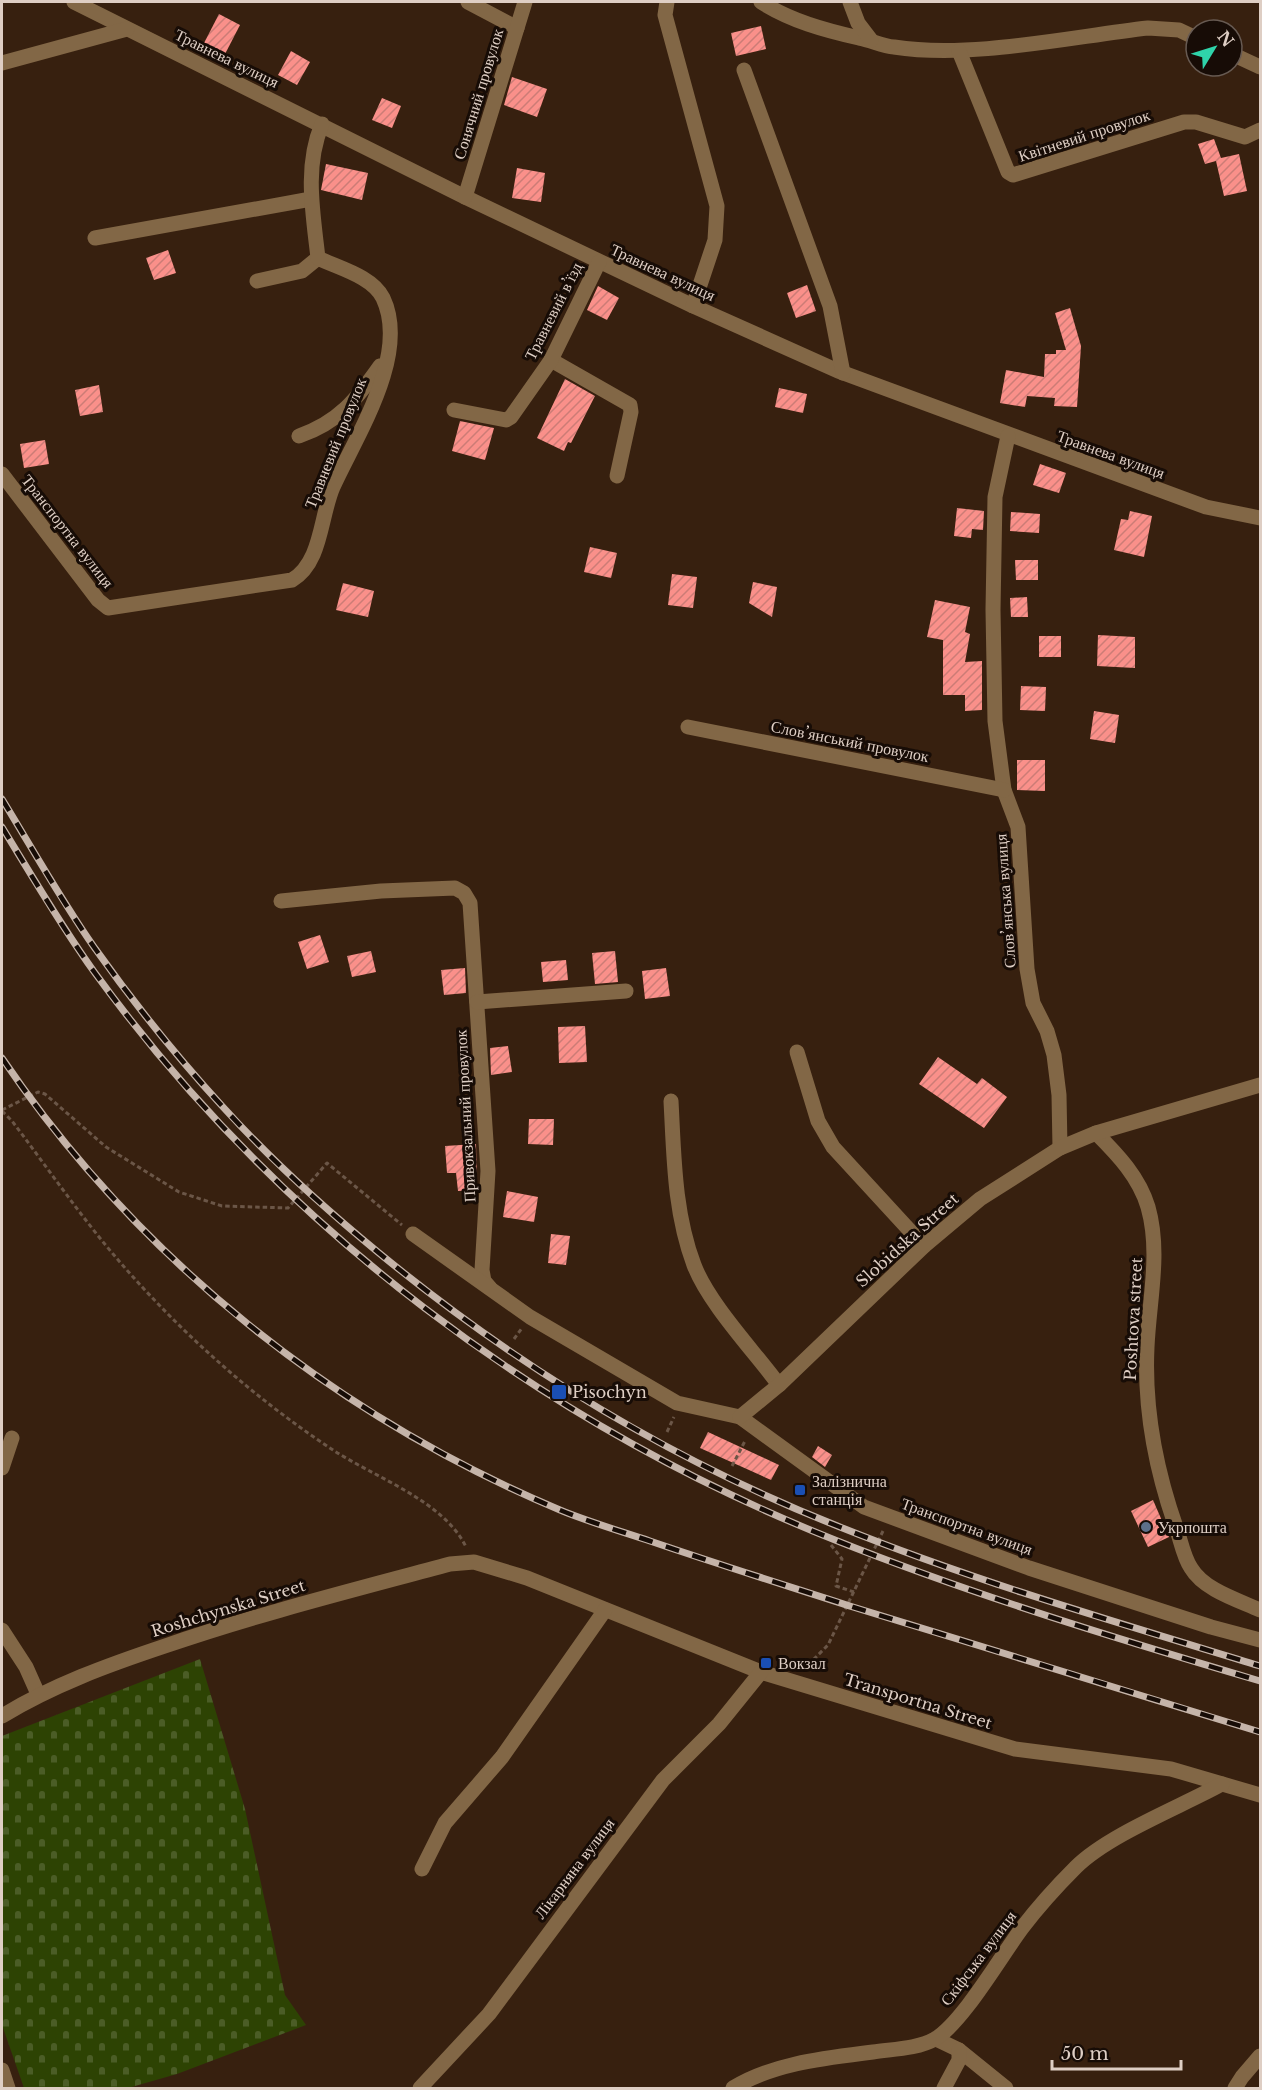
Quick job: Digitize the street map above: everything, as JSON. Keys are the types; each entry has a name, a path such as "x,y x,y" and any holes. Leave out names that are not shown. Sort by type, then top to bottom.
{"street":[{"name":"Травнева вулиця","path":"74,2 598,262 843,373 1008,436 1206,507 1260,518"},
{"path":"468,2 517,28"},
{"name":"Сонячний провулок","path":"465,197 525,2"},
{"path":"667,2 664,15 717,206 715,240 693,306"},
{"path":"761,2 787,17 891,47 959,51 1148,28 1184,32"},
{"path":"850,2 858,23 871,40"},
{"path":"2,63 126,29"},
{"name":"Квітневий провулок","path":"959,51 1008,172 1013,175 1184,122 1196,122 1245,137 1260,130"},
{"path":"1244,59 1260,66"},
{"path":"744,70 830,306 843,373"},
{"path":"257,281 302,271 318,258 311,199 312,156 322,124"},
{"path":"95,238 311,199"},
{"name":"Травневий провулок","path":"108,608 292,580 300,575 313,556 333,488 361,434 380,385 387,357 390,327 382,296 370,283 318,258"},
{"name":"Травневий в’їзд","path":"454,410 506,420 511,417 551,360 598,262"},
{"path":"298,436 334,420 365,387 387,357"},
{"path":"551,360 630,405 631,412 617,476"},
{"name":"Слов’янська вулиця","path":"1008,436 995,496 993,610 995,721 1004,790 1018,827 1027,969 1033,1003 1047,1030 1054,1055 1059,1095 1060,1148"},
{"name":"Транспортна вулиця","path":"2,474 91,591 108,608"},
{"name":"Слов’янський провулок","path":"688,728 1004,790"},
{"name":"Привокзальний провулок","path":"281,901 381,891 460,890 470,903 488,1171 482,1270 484,1281 496,1295"},
{"path":"477,1002 626,991"},
{"path":"797,1052 818,1121 833,1147 924,1246"},
{"name":"Slobidska Street","path":"746,1421 780,1385 924,1246 980,1199 1060,1148 1096,1133 1260,1085"},
{"path":"671,1101 675,1186 695,1266 716,1301 780,1385"},
{"name":"Poshtova street","path":"1096,1133 1121,1158 1141,1187 1148,1208 1155,1259 1147,1348 1148,1414 1169,1507 1180,1541 1191,1569 1207,1584 1260,1610"},
{"name":"Транспортна вулиця","path":"413,1234 496,1295 677,1403 746,1421 864,1507 1029,1568 1211,1628 1260,1640"},
{"path":"2,1468 12,1438"},
{"name":"Transportna Street","path":"474,1562 527,1578 761,1672 1015,1749 1171,1769 1260,1795"},
{"name":"Roshchynska Street","path":"2,1716 38,1694 74,1678 235,1622 450,1564 474,1562"},
{"path":"422,1869 446,1823 502,1757 605,1610"},
{"path":"2,1630 26,1667 38,1694"},
{"name":"Лікарняна вулиця","path":"420,2088 489,2014 663,1780 719,1724 761,1672"},
{"name":"Скіфська вулиця","path":"733,2088 749,2079 794,2065 917,2046 936,2038 969,2002 1023,1926 1077,1865 1126,1834 1222,1784"},
{"path":"936,2038 959,2050 1006,2088"},
{"path":"944,2088 959,2060 959,2050"},
{"path":"1235,2088 1260,2056"},
{"path":"2,2070 8,2088"}],"path":[{"path":"413,1234 327,1163 288,1208 222,1206 179,1192 143,1171 106,1147 45,1094 38,1092 2,1110 119,1261 190,1335 266,1403 334,1451 438,1513 460,1535 474,1562"},
{"path":"732,1466 746,1421"},
{"path":"811,1659 828,1645 887,1521"},
{"path":"831,1545 842,1559 836,1586 854,1593"}],"green space":[{"path":"200,1659 245,1809 285,1995 306,2025 177,2074 128,2088 24,2088 2,2025 2,1736"}],"building":[{"path":"219,14 240,25 224,56 203,45"},
{"path":"761,26 766,49 736,56 731,33"},
{"path":"291,51 310,62 297,85 278,75"},
{"path":"512,77 547,89 537,117 504,105"},
{"path":"382,98 401,106 392,128 372,120"},
{"path":"1214,139 1221,158 1239,154 1247,191 1224,196 1216,161 1205,164 1198,144"},
{"path":"326,164 368,173 362,200 321,190"},
{"path":"517,168 545,173 541,202 512,198"},
{"path":"168,250 176,273 154,280 146,258"},
{"path":"807,285 816,311 796,318 787,293"},
{"path":"598,286 619,298 607,320 587,310"},
{"path":"1070,308 1081,346 1077,407 1054,406 1055,398 1027,396 1025,407 1000,403 1006,370 1044,377 1045,354 1056,354 1056,350 1066,350 1055,313"},
{"path":"565,379 595,396 571,443 568,442 564,451 537,438"},
{"path":"99,385 103,412 80,416 75,390"},
{"path":"779,388 807,394 803,413 775,407"},
{"path":"460,421 494,428 485,460 452,451"},
{"path":"45,440 49,464 24,468 20,444"},
{"path":"1040,464 1066,473 1059,493 1033,485"},
{"path":"957,508 984,511 983,530 972,529 971,538 954,536"},
{"path":"1130,511 1152,516 1144,557 1114,550 1121,519 1128,520"},
{"path":"1011,512 1040,514 1039,533 1010,531"},
{"path":"590,547 617,553 611,578 584,572"},
{"path":"1015,560 1038,560 1038,580 1016,580"},
{"path":"672,574 697,577 693,608 668,605"},
{"path":"753,582 777,587 772,617 749,603"},
{"path":"343,583 374,591 368,617 336,610"},
{"path":"1027,597 1028,617 1011,617 1010,598"},
{"path":"935,600 970,607 965,632 970,634 965,662 982,661 982,710 965,711 965,695 943,695 943,640 927,637"},
{"path":"1098,635 1135,637 1135,668 1097,666"},
{"path":"1039,636 1061,636 1061,657 1039,657"},
{"path":"1021,686 1046,687 1045,711 1020,710"},
{"path":"1094,711 1119,715 1115,743 1090,739"},
{"path":"1017,760 1045,760 1045,791 1017,790"},
{"path":"320,935 329,962 307,969 298,942"},
{"path":"371,951 376,972 352,977 347,956"},
{"path":"615,951 618,982 595,984 592,953"},
{"path":"566,960 568,980 543,982 541,962"},
{"path":"465,968 466,993 444,995 441,970"},
{"path":"666,968 670,996 645,999 642,971"},
{"path":"585,1026 587,1062 559,1063 558,1027"},
{"path":"508,1046 512,1072 491,1075 490,1048"},
{"path":"938,1057 977,1084 982,1078 1007,1097 984,1128 919,1084"},
{"path":"529,1119 554,1119 553,1145 528,1144"},
{"path":"476,1144 477,1190 458,1191 456,1173 447,1173 445,1146"},
{"path":"507,1191 538,1197 534,1222 503,1217"},
{"path":"551,1234 570,1236 566,1265 548,1263"},
{"path":"708,1432 779,1465 771,1480 700,1448"},
{"path":"818,1446 832,1455 825,1467 812,1457"},
{"path":"1153,1500 1169,1537 1148,1547 1131,1511"}],"railway":[{"path":"2,799 94,947 156,1029 241,1127 338,1219 432,1295 486,1335 599,1408 657,1441 778,1501 892,1547 996,1584 1260,1666"},
{"path":"2,827 95,973 168,1066 248,1152 333,1233 425,1308 521,1377 622,1438 727,1493 835,1540 993,1598 1260,1681"},
{"path":"2,1058 56,1131 115,1200 179,1265 248,1324 321,1379 397,1428 477,1472 560,1510 605,1526 853,1607 1260,1732"}],"place":[{"name":"Pisochyn","path":"559,1392"},
{"name":"Залізнична станція","path":"800,1490"},
{"name":"Укрпошта","path":"1146,1527"},
{"name":"Вокзал","path":"766,1663"}]}
